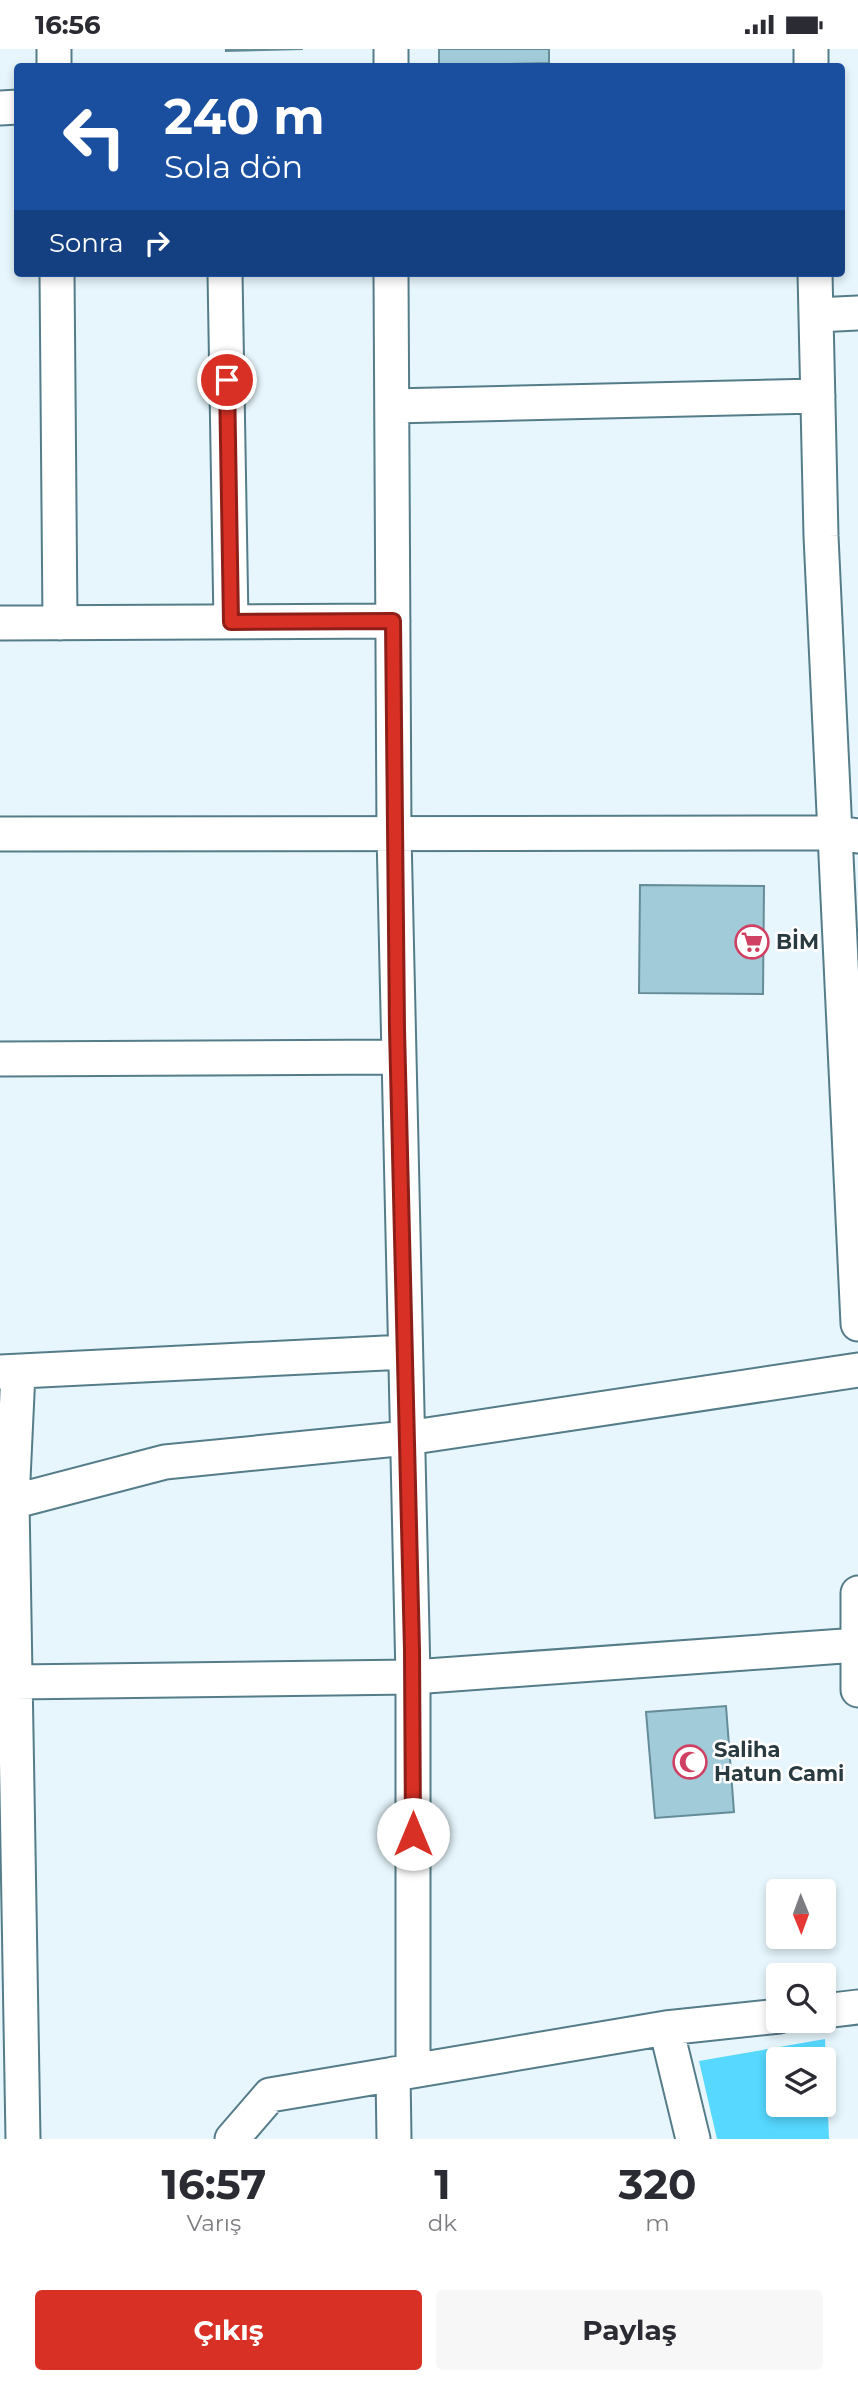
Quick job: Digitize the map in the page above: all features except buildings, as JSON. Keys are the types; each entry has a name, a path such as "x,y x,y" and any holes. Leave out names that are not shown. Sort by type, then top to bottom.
{"street":[{"path":"57,277 60,623"},
{"path":"225,277 231,622"},
{"path":"391,277 397,1057 412,1677 403,2071 394,2139"},
{"path":"815,277 821,536 847,834 858,1324"},
{"path":"816,315 858,313"},
{"path":"392,406 818,396"},
{"path":"0,623 393,621"},
{"path":"0,834 847,834"},
{"path":"0,1059 397,1057"},
{"path":"23,2139 15,1682 6,1503 9,1372 405,1352"},
{"path":"6,1503 165,1462 407,1438 858,1370"},
{"path":"858,1593 858,1691"},
{"path":"15,1682 412,1677 858,1645"},
{"path":"836,2010 858,2007"},
{"path":"232,2139 270,2095 666,2028 766,2017"},
{"path":"666,2028 694,2139"}],"shaded area":[{"path":"825,2039 825,2047 779,2047"},
{"path":"766,2049 766,2117 828,2117 829,2139 717,2139 699,2061"}],"place":[{"name":"BİM","path":"752,942"},
{"name":"Saliha Hatun Cami","path":"690,1762"}],"route":[{"path":"227,380 231,622 393,621 397,1029 412,1650 413,1834"}]}
